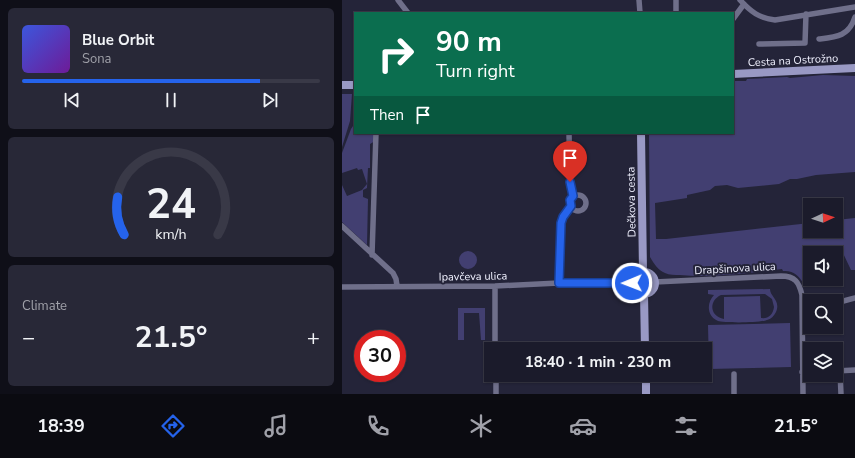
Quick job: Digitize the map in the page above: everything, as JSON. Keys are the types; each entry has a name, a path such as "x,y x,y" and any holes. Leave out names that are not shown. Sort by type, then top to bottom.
{"street":[{"path":"398,0 407,12"},
{"path":"640,0 640,12"},
{"path":"676,0 676,12"},
{"path":"734,17 742,2 750,10 764,19 775,20 855,7"},
{"path":"760,44 805,43 806,14"},
{"path":"820,39 835,38 848,31 855,17"},
{"name":"Cesta na Ostrožno","path":"734,74 855,68"},
{"path":"342,85 354,85"},
{"path":"370,253 376,134"},
{"path":"569,134 570,182 573,196 570,200 571,206 574,210 579,211 585,208 586,199 582,195 578,194 573,196"},
{"name":"Dečkova cesta","path":"641,134 644,272"},
{"path":"559,283 561,223 563,217 571,206"},
{"path":"342,226 392,273 396,279 397,286"},
{"path":"644,272 650,274 655,282 653,289 648,294 640,294 635,290 632,283 637,274 644,272"},
{"name":"Drapšinova ulica","path":"655,282 788,276 796,280 800,286 805,308 802,372 803,394"},
{"name":"Ipavčeva ulica","path":"342,287 632,283"},
{"path":"495,286 495,342"},
{"path":"644,294 645,342"},
{"path":"843,301 855,298"},
{"path":"843,371 855,370"},
{"path":"734,374 734,394"},
{"path":"496,382 496,394"},
{"path":"646,382 646,394"},
{"path":"839,382 841,394"}],"shaded area":[{"path":"823,75 855,76 855,172 790,179 779,184 738,188 727,185 715,186 710,190 687,195 687,198 655,203 656,239 803,224 803,238 843,238 843,219 855,218 855,270 851,270 843,253 843,246 803,246 803,284 796,274 783,271 782,269 731,275 705,276 670,275 660,270 650,257 649,134 734,134 734,81"},
{"path":"342,94 352,94 350,121 342,147"},
{"path":"354,124 354,134 374,134 375,141 370,144 370,168 368,168 367,188 363,190 363,197 368,199 367,245 342,222 342,185 347,196 362,190 367,184 362,169 358,170 357,168 342,173 342,153"},
{"path":"468,251 474,254 477,260 474,266 468,269 462,266 459,260 462,254"},
{"path":"770,289 770,292 777,304 776,312 768,320 758,322 718,321 711,316 709,305 714,295 708,294 708,290","holes":["765,294 772,299 774,307 770,316 766,318 761,318 760,296 724,297 724,319 719,318 713,312 712,308 714,301 721,295"]},
{"path":"458,308 485,308 485,340 481,340 479,313 464,313 464,340 458,340"},
{"path":"790,323 791,367 712,369 712,342 708,342 708,325"}],"route":[{"path":"570,182 573,196 570,200 571,206 563,217 561,223 559,283 632,283"}]}
